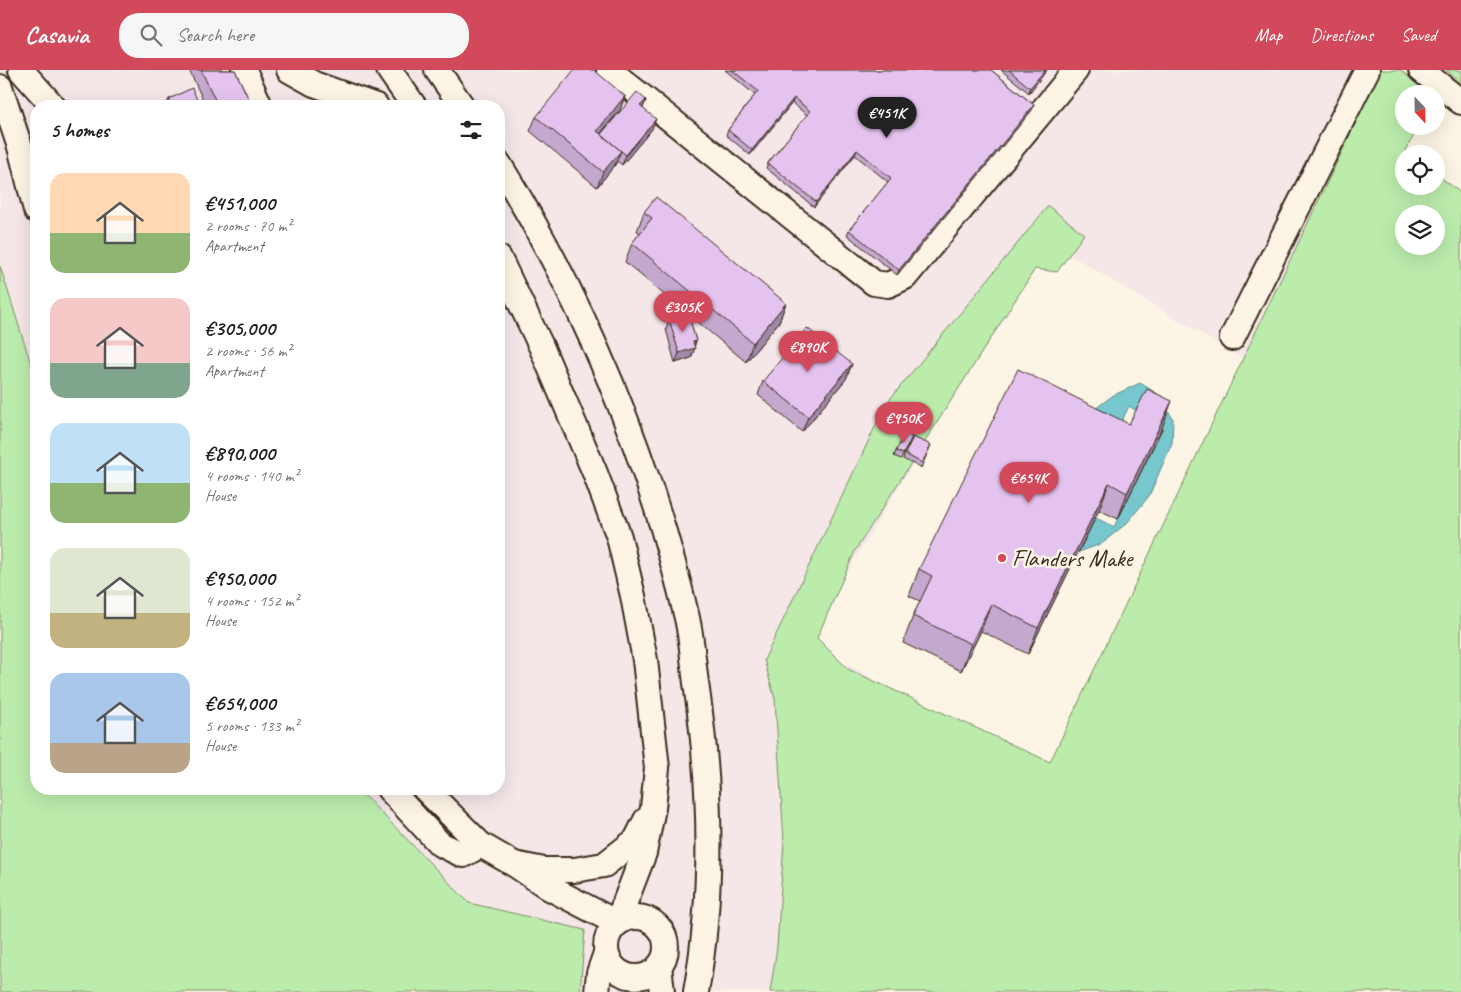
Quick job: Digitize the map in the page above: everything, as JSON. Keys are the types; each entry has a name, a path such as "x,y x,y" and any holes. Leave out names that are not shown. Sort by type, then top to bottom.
{"street":[{"path":"21,70 48,100"},
{"path":"244,70 257,100"},
{"path":"289,70 314,84 359,100"},
{"path":"389,70 410,100"},
{"path":"437,70 458,100"},
{"path":"609,70 874,283 888,285 905,277 1076,70"},
{"path":"1232,338 1367,70"},
{"path":"1421,70 1461,102"},
{"path":"0,87 20,147 30,186"},
{"path":"505,174 552,256 628,424 687,620 702,722 709,895 696,992"},
{"path":"505,270 542,346 595,473 619,537 645,660 657,768 653,808 644,853 617,923 607,937 606,953 599,973 597,992"},
{"path":"395,795 440,844 463,855 481,846"},
{"path":"431,795 481,846 514,864 548,887 617,923 635,917 653,923 664,938 666,948 659,966 662,992"},
{"path":"514,864 544,870 574,870 604,865 636,840 653,808"},
{"path":"606,953 620,984 644,976 659,966"}],"shaded area":[{"path":"0,70 1381,70 1245,360 1048,242 805,641 1036,768 925,992 0,992"}],"green space":[{"path":"1381,70 1400,70 1420,85 1395,85 1395,135 1414,135 1408,145 1395,145 1395,195 1445,195 1445,181 1461,193 1461,992 770,992 777,947 784,841 775,699 764,660 886,404 1048,206 1084,234 1057,272 1035,269 855,551 817,638 848,669 1050,762"},
{"path":"1446,70 1461,70 1461,83"},
{"path":"0,266 30,361 30,795 364,795 469,903 585,930 580,992 0,992"}],"water":[{"path":"1140,383 1158,394 1173,419 1172,443 1149,496 1127,523 1101,544 1079,552 1096,518 1114,527 1163,428 1129,406 1110,446 1095,409 1112,396"}],"building":[{"path":"201,70 235,70 249,100 215,100"},
{"path":"574,70 594,70 625,96 597,131 621,151 603,172 536,117"},
{"path":"732,70 991,70 1034,105 899,270 849,230 891,178 857,150 816,202 768,163 810,111 794,98 752,150 728,130 758,91"},
{"path":"1009,70 1045,70 1030,88"},
{"path":"192,88 197,100 169,100"},
{"path":"637,92 646,100 640,106 656,119 626,155 601,134"},
{"path":"656,197 786,303 753,343 632,243 652,218 644,212"},
{"path":"688,313 696,341 693,342 695,348 679,353 669,319"},
{"path":"807,328 852,364 808,417 763,381"},
{"name":"Flanders Make","path":"1018,369 1129,424 1147,389 1172,401 1127,493 1109,483 1038,628 991,604 971,644 913,616 932,576 919,569"},
{"path":"905,433 912,437 903,454 896,451"},
{"path":"913,437 931,445 922,463 905,454"}],"place":[{"name":"Flanders Make","path":"1002,558"}]}
